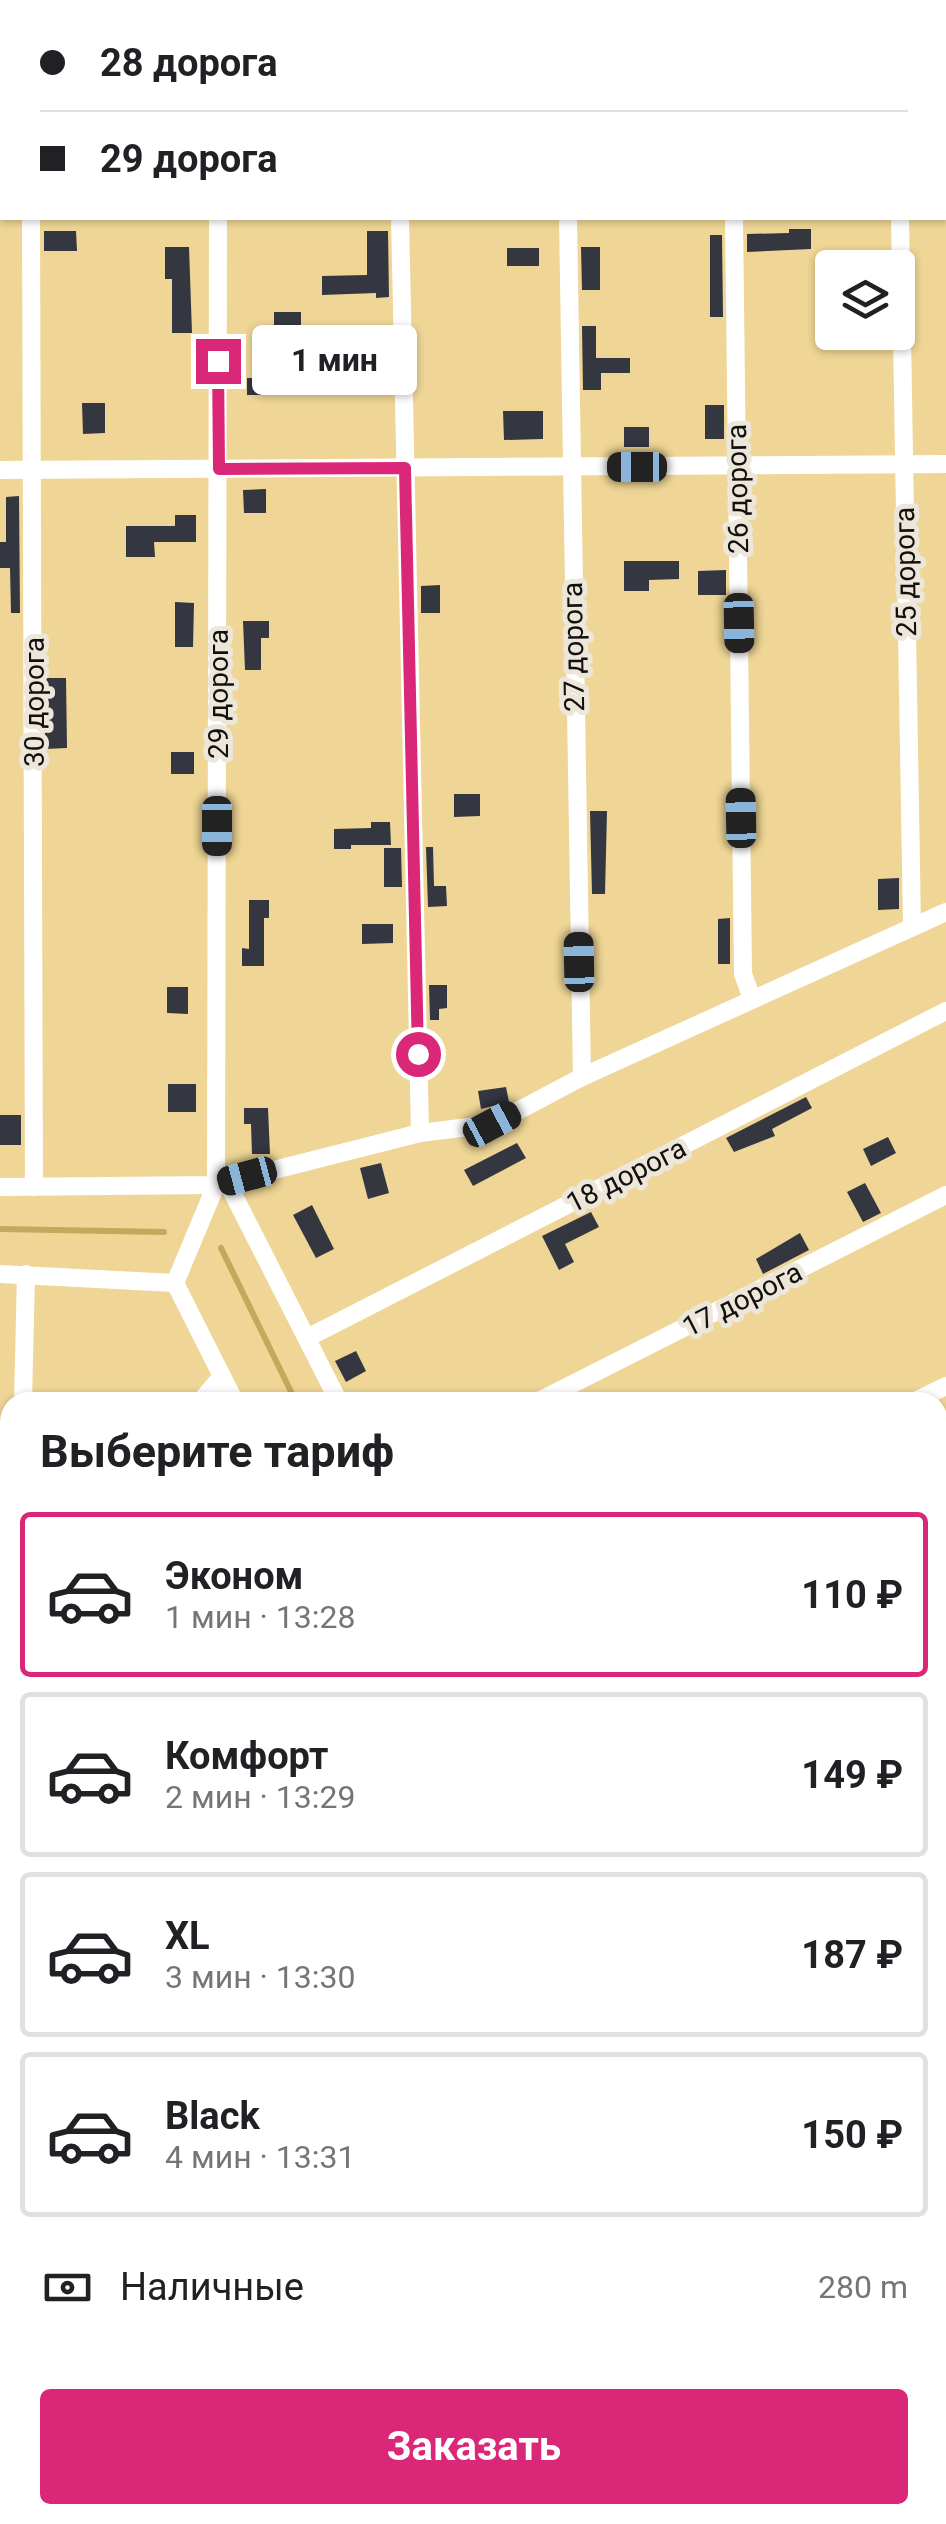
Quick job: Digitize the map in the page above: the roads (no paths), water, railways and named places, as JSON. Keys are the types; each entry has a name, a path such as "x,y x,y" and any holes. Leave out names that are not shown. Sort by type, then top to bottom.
{"street":[{"name":"30 дорога","path":"31,220 34,1187"},
{"name":"29 дорога","path":"175,1282 222,1183 218,220"},
{"path":"400,220 420,1132"},
{"name":"27 дорога","path":"568,220 582,1076"},
{"name":"26 дорога","path":"734,220 743,974 752,999"},
{"name":"25 дорога","path":"900,220 912,926"},
{"path":"0,470 946,464"},
{"path":"0,1187 222,1183 420,1132 492,1124 582,1076 946,912"},
{"name":"18 дорога","path":"307,1338 946,1011"},
{"path":"222,1183 335,1392"},
{"name":"17 дорога","path":"558,1392 946,1195"},
{"path":"0,1274 175,1282 231,1392"},
{"path":"23,1392 26,1274"},
{"path":"208,1392 222,1376"}],"waterway":[{"path":"0,1229 164,1232"},
{"path":"221,1248 291,1392"}]}
